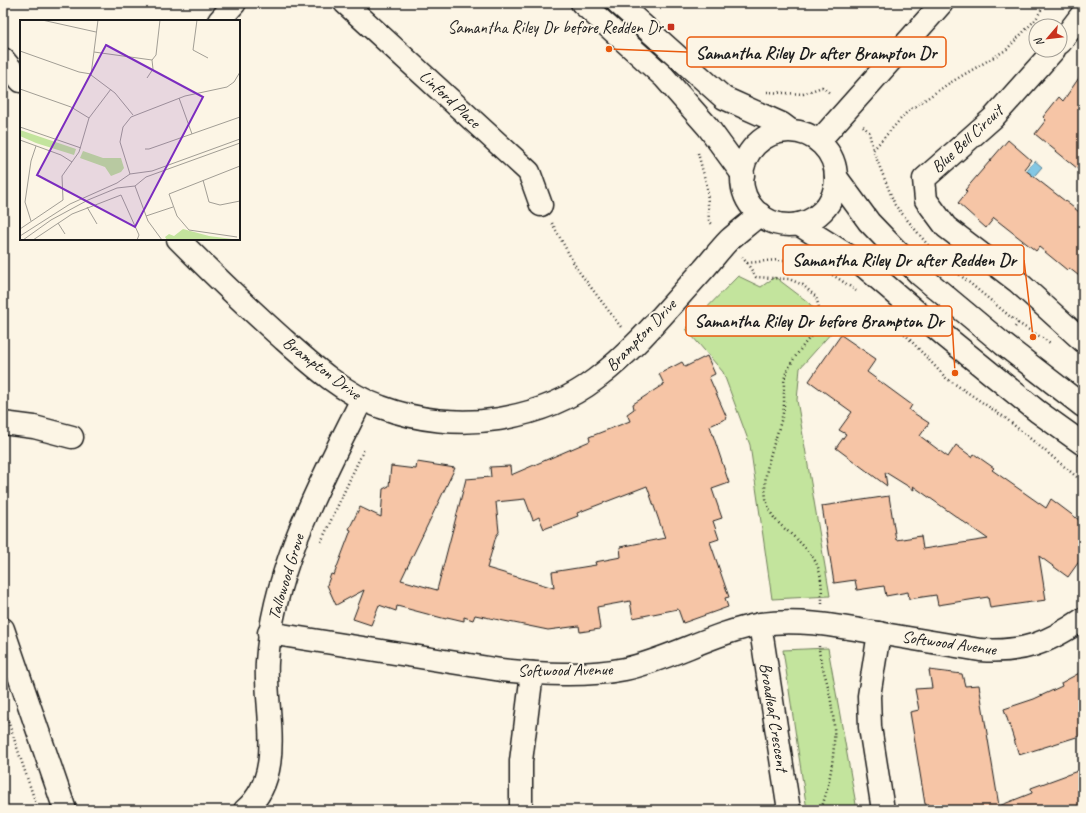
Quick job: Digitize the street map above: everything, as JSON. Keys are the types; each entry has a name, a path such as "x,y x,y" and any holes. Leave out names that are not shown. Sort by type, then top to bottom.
{"street":[{"path":"220,20 235,3"},
{"name":"Linford Place","path":"345,3 529,172 541,205"},
{"path":"582,3 664,77 708,128 743,175"},
{"path":"618,3 724,98 782,124 790,130 805,134 819,141 831,158 836,177 835,190 830,202 822,212 811,220 798,224 785,224 772,221 760,214 750,204 744,190 743,175 745,161 752,149 763,139 776,133 790,130"},
{"path":"819,141 942,3"},
{"path":"1068,33 1083,13"},
{"name":"Blue Bell Circuit","path":"1047,58 993,118 924,179 926,200 946,227 1018,282 1083,341"},
{"path":"3,59 20,80"},
{"path":"836,177 869,222 919,274 1003,344 1083,406"},
{"name":"Brampton Drive","path":"179,240 246,306 303,357 332,380 362,399 402,414 436,420 477,422 516,416 541,408 580,390 596,380 634,345 729,240 760,214"},
{"path":"798,224 860,263 1031,406 1083,444"},
{"name":"Tallowood Grove","path":"245,810 259,791 266,777 270,755 266,664 278,592 308,510 362,399"},
{"path":"3,423 34,427 72,437"},
{"name":"Softwood Avenue","path":"270,633 532,673 567,674 625,669 760,624 792,622 821,623 980,650 1004,652 1035,645 1059,635 1083,619"},
{"name":"Broadleaf Crescent","path":"760,624 789,810"},
{"path":"3,629 65,810"},
{"name":"Softwood Avenue","path":"880,633 870,696 870,727 883,810"},
{"path":"520,810 521,761 532,673"}],"path":[{"path":"937,256 895,205 873,150 907,112 948,84 1006,50 1036,19 1045,3"},
{"path":"696,148 704,170 707,187 709,221 729,240 756,277 789,279 803,285 816,297 823,322"},
{"path":"541,205 577,269 634,345"},
{"path":"747,263 783,260 811,264 842,280 860,294"},
{"path":"878,307 889,317"},
{"path":"822,605 822,580 818,565 810,552 775,518 771,512 765,487 771,454 784,412 786,372 800,350 823,322 884,312"},
{"path":"894,323 946,378 1004,417 1083,482"},
{"path":"819,641 819,660 827,680 833,712 834,744 828,788 821,810"},
{"path":"3,706 38,810"}],"green space":[{"path":"738,276 761,287 775,277 808,302 833,331 800,368 797,400 830,596 772,599 750,445 723,372 686,329"},
{"path":"828,648 857,810 807,810 783,650"}],"water":[{"path":"1035,161 1042,167 1017,196 1009,190"}],"building":[{"path":"1083,72 1083,173 1035,134 1046,120 1043,117 1059,97 1063,101"},
{"path":"1008,140 1031,160 1024,169 1083,215 1083,279 1069,268 1067,270 1039,247 1036,251 994,218 986,228 958,203 967,192 965,190"},
{"path":"841,335 876,359 867,372 912,405 909,410 929,423 920,436 948,457 956,445 972,457 974,454 994,468 992,470 1046,508 1051,499 1083,523 1083,556 1068,577 1039,556 1046,600 990,608 988,597 938,605 936,595 909,599 908,592 886,596 884,586 857,590 855,580 834,583 822,506 889,496 896,540 921,536 923,549 988,539 913,486 914,490 885,472 887,486 836,448 846,434 839,430 852,412 809,381"},
{"path":"707,356 715,374 709,377 727,418 710,426 729,483 712,489 722,518 713,521 719,539 710,542 729,597 725,598 728,607 683,623 678,609 633,618 630,601 597,607 600,629 580,632 579,626 548,630 475,615 473,620 464,617 464,621 447,617 446,619 397,606 396,611 379,605 371,625 353,619 364,590 336,605 327,585 331,574 334,575 351,530 349,529 360,507 381,517 383,489 389,486 391,466 416,469 417,462 455,468 401,580 437,590 466,479 491,477 490,467 510,466 511,475 590,441 589,437 630,421 627,414 634,409 633,404 664,384 659,374 682,362 685,367","holes":["647,486 665,538 620,547 621,557 595,562 596,565 552,572 554,588 487,568 496,536 499,532 496,502 525,499 533,520 539,517 544,529 578,516 577,513"]},
{"path":"929,670 962,674 965,686 979,685 999,806 1032,793 1031,788 1083,769 1083,810 929,810 928,804 925,804 910,712 919,710 915,689 932,688"},
{"path":"1083,671 1083,735 1019,755 1004,709 1034,699 1062,686 1061,683"}],"place":[{"name":"Samantha Riley Dr before Redden Dr","path":"671,27"},
{"name":"Samantha Riley Dr after Brampton Dr","path":"609,49"},
{"name":"Samantha Riley Dr after Redden Dr","path":"1033,337"},
{"name":"Samantha Riley Dr before Brampton Dr","path":"955,373"}]}
